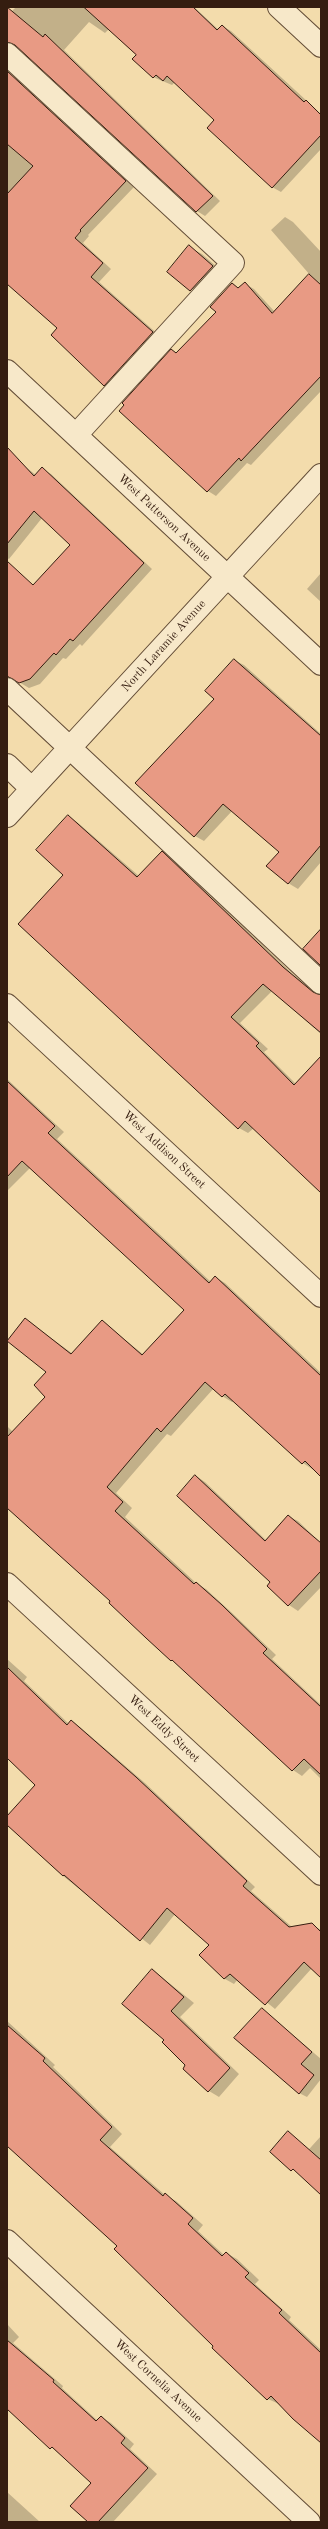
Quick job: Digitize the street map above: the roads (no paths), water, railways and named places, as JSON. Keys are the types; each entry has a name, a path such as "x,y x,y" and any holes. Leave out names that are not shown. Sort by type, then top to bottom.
{"street":[{"path":"279,7 321,46"},
{"path":"7,54 233,263 76,435"},
{"name":"West Patterson Avenue","path":"7,371 321,664"},
{"name":"North Laramie Avenue","path":"7,816 321,475"},
{"path":"7,689 321,983"},
{"path":"7,765 32,789"},
{"name":"West Addison Street","path":"7,1005 321,1296"},
{"name":"West Eddy Street","path":"7,1584 321,1874"},
{"name":"West Cornelia Avenue","path":"7,2241 309,2522"}]}
